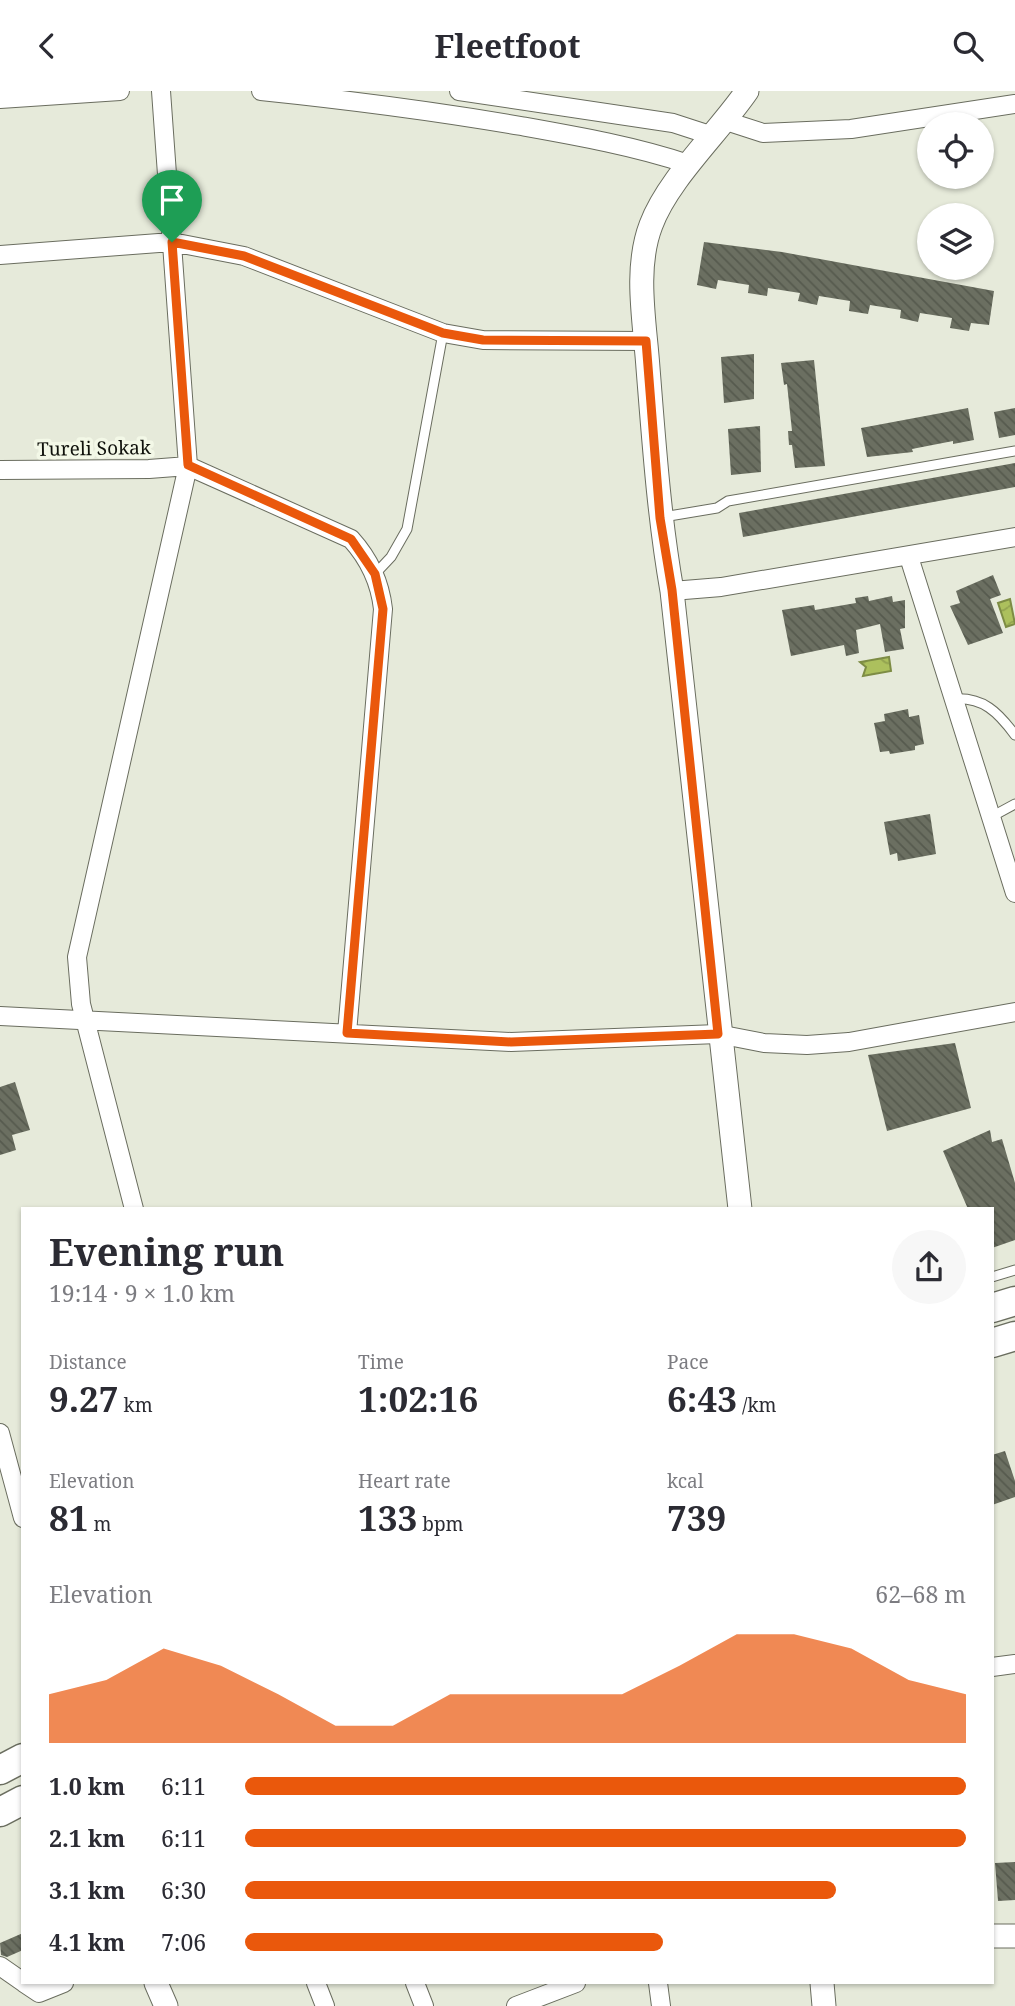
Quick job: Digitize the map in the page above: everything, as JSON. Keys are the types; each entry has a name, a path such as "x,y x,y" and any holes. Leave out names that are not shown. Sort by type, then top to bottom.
{"main road":[{"path":"994,1307 1015,1301"},
{"path":"994,1342 1015,1336"},
{"path":"0,1770 21,1759"},
{"path":"0,1812 21,1801"}],"street":[{"path":"0,99 120,91"},
{"path":"133,1207 85,1019 77,957 188,465 161,91"},
{"path":"261,91 398,104 651,151 688,164"},
{"path":"459,91 673,123 763,133 851,129 1015,104"},
{"path":"740,1207 718,1034 672,590 660,518 642,301 651,225 688,164 719,129 747,91"},
{"path":"0,255 172,242 244,256 443,333 483,340 646,341"},
{"path":"188,465 351,539 375,574 383,609 347,1033"},
{"name":"Tureli Sokak","path":"0,470 149,469 188,465"},
{"path":"672,590 721,587 1015,537"},
{"path":"909,557 1015,893"},
{"path":"0,1016 511,1042 718,1034 764,1043 828,1044 975,1021 1015,1012"},
{"path":"0,1433 21,1511"},
{"path":"994,1667 1015,1664"},
{"path":"994,1936 1015,1935"},
{"path":"0,1966 21,1982"},
{"path":"33,1991 60,1984"},
{"path":"156,1984 166,2006"},
{"path":"316,1984 325,2006"},
{"path":"415,1984 424,2006"},
{"path":"516,2006 573,1984"},
{"path":"658,1984 661,2006"},
{"path":"821,1984 824,2006"}],"lane":[{"path":"375,574 391,557 407,530 443,333"},
{"path":"660,518 717,508 728,501 1015,451"},
{"path":"954,699 971,697 985,705 1015,735"},
{"path":"991,817 1015,804"},
{"path":"994,1276 1015,1270"}],"water":[{"path":"1010,599 1015,624 1006,627 998,603"},
{"path":"889,657 891,671 863,676 866,667 860,662"}],"building":[{"path":"704,242 782,252 917,277 917,280 934,280 994,291 989,325 971,323 969,331 950,328 952,318 920,313 918,322 900,318 901,310 870,305 868,314 849,311 850,301 819,296 817,305 798,301 800,293 768,288 767,296 748,293 749,285 718,280 716,289 697,285"},
{"path":"754,354 754,399 724,403 721,357"},
{"path":"814,360 825,466 795,468 792,445 789,445 788,431 792,431 787,384 784,385 781,363"},
{"path":"968,408 974,440 953,444 953,441 912,449 913,452 867,457 861,428"},
{"path":"1015,408 1015,435 999,438 994,412"},
{"path":"760,426 761,472 731,475 728,429"},
{"path":"1015,463 1015,487 743,537 739,513"},
{"path":"993,575 1001,595 990,599 1003,633 968,645 950,606 960,603 956,591"},
{"path":"868,596 869,601 892,596 893,602 905,600 905,628 900,629 904,649 885,652 880,624 856,630 859,653 846,656 844,645 791,656 782,610 814,605 815,610 856,603 855,598"},
{"path":"908,709 909,717 919,715 924,744 915,746 915,750 890,754 889,751 880,752 874,723 885,721 884,714"},
{"path":"930,814 936,854 898,861 897,853 890,855 884,822"},
{"path":"955,1043 971,1108 887,1131 868,1055"},
{"path":"15,1082 30,1130 12,1135 16,1150 0,1155 0,1087"},
{"path":"990,1130 992,1142 1002,1139 1015,1183 1015,1240 994,1247 994,1207 967,1207 943,1151"},
{"path":"1005,1451 1015,1481 1015,1497 994,1504 994,1454"},
{"path":"1015,1862 1015,1900 998,1901 995,1863"},
{"path":"21,1934 21,1951 7,1957 1,1955 0,1943"}],"route":[{"path":"172,242 244,256 443,333 483,340 646,341 660,518 672,590 718,1034 511,1042 347,1033 366,841 382,597 369,562 351,539 188,465 172,242"}]}
